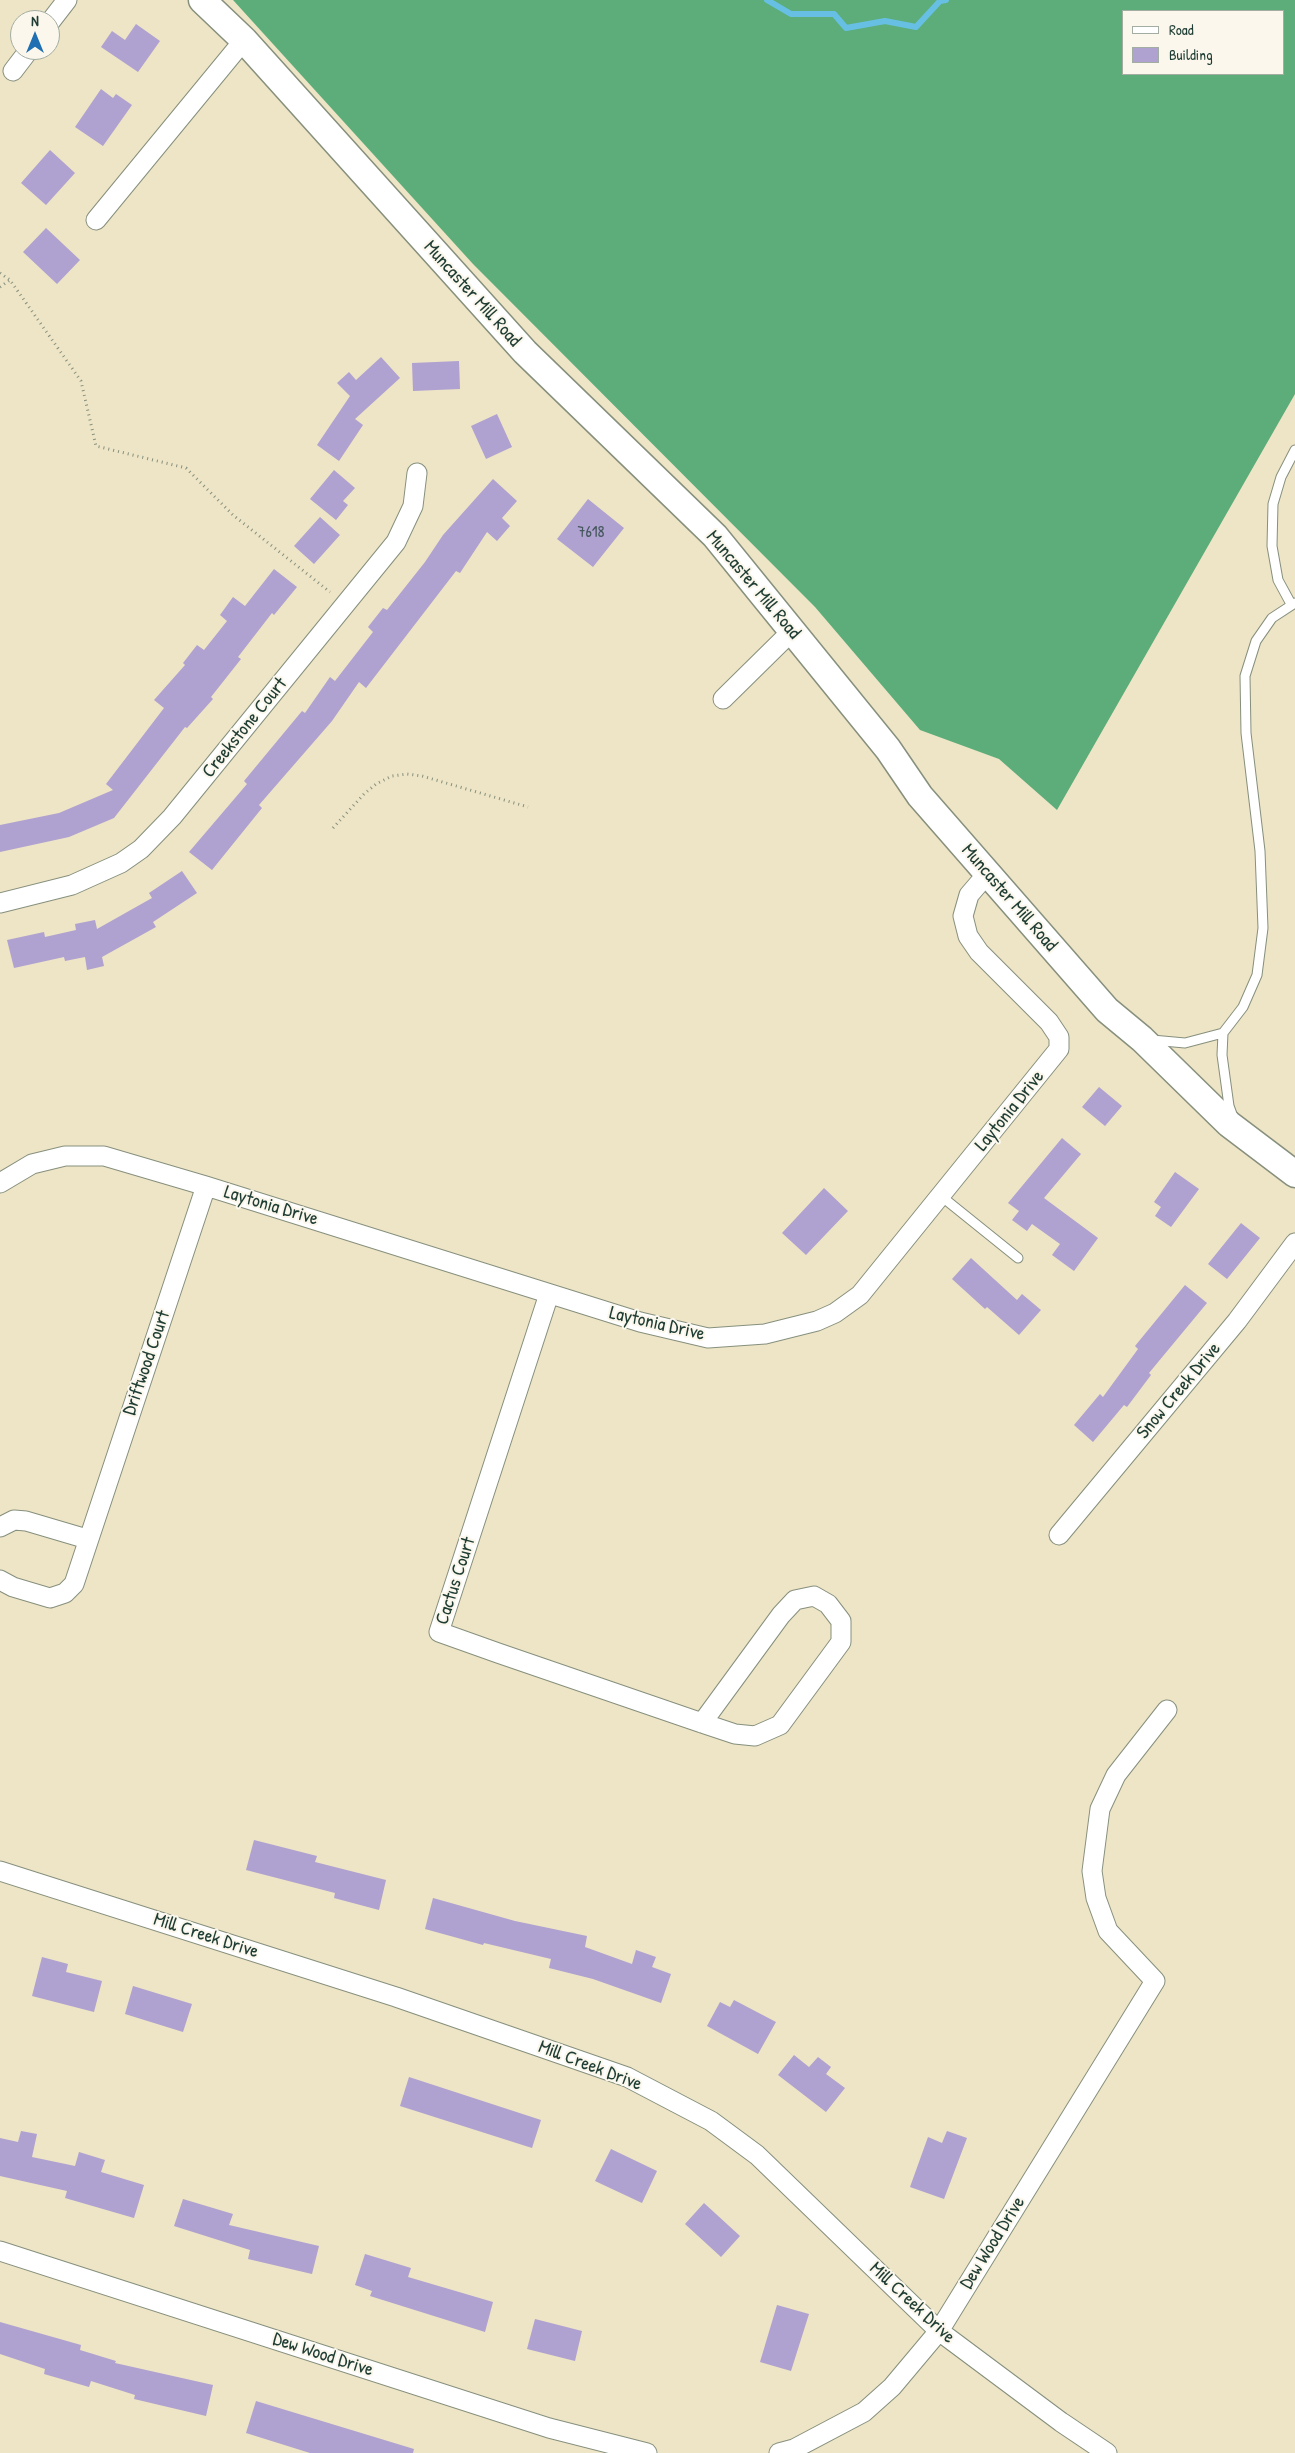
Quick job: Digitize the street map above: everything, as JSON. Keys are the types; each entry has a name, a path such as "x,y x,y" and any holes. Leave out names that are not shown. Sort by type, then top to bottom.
{"main road":[{"name":"Muncaster Mill Road","path":"202,0 244,40 525,352 714,536 888,749 920,796 1107,1010 1142,1039 1238,1131 1295,1174"}],"street":[{"path":"59,10 67,0"},
{"path":"96,220 244,40"},
{"path":"13,71 21,60"},
{"name":"Creekstone Court","path":"0,902 72,885 121,863 141,849 172,817 396,542 413,506 417,473"},
{"path":"723,699 792,631"},
{"name":"Laytonia Drive","path":"0,1183 32,1164 65,1156 104,1156 206,1186 612,1315 708,1338 765,1334 817,1321 835,1313 860,1295 1059,1049 1059,1036 1049,1022 979,952 968,936 963,916 969,895 987,874"},
{"name":"Driftwood Court","path":"0,1580 13,1588 50,1598 66,1593 74,1584 87,1539 206,1186"},
{"name":"Snow Creek Drive","path":"1059,1535 1237,1321 1295,1243"},
{"name":"Cactus Court","path":"549,1294 439,1632 702,1723 735,1734 755,1736 780,1725 841,1642 841,1621 828,1604 814,1596 795,1600 781,1615 702,1723"},
{"path":"0,1527 14,1520 26,1521 87,1539"},
{"name":"Dew Wood Drive","path":"779,2453 794,2449 864,2412 892,2387 939,2331 1155,1981 1108,1931 1096,1898 1092,1871 1100,1809 1116,1775 1166,1710"},
{"name":"Mill Creek Drive","path":"0,1871 396,1997 627,2077 710,2121 757,2155 939,2331 1061,2422 1107,2453"},
{"name":"Dew Wood Drive","path":"0,2251 549,2428 647,2453"}],"lane":[{"path":"1238,1131 1229,1106 1222,1055 1224,1033 1243,1007 1257,975 1263,928 1260,851 1246,733 1245,676 1256,641 1272,618 1293,604 1278,580 1272,546 1273,513 1281,477 1295,450"},
{"path":"1142,1039 1185,1043 1224,1033"},
{"path":"941,1196 1018,1258"}],"path":[{"path":"0,273 10,280 81,381 96,446 186,468 233,515 345,605"},
{"path":"0,287 10,280"},
{"path":"333,828 364,794 376,784 392,776 407,774 422,776 528,808"}],"green space":[{"path":"233,0 1295,0 1295,394 1057,810 999,759 920,730 815,607 473,264"}],"building":[{"path":"136,24 160,41 138,72 101,47 112,31 125,40"},
{"path":"101,89 113,98 116,94 132,105 103,146 75,127"},
{"path":"50,150 75,173 46,205 21,183"},
{"path":"46,228 80,260 57,284 23,252"},
{"path":"381,357 400,378 355,419 363,425 339,461 317,445 350,396 337,383 349,372 356,380"},
{"path":"459,361 460,389 413,391 412,363"},
{"path":"497,414 512,447 486,459 471,426"},
{"path":"334,470 355,488 343,501 348,505 336,520 310,499"},
{"path":"493,479 517,501 502,518 510,526 497,541 487,532 460,573 456,571 366,688 359,682 332,721 259,805 262,808 212,870 189,852 247,784 244,781 302,711 305,713 330,677 335,681 373,632 368,627 383,608 387,610 425,562 443,535"},
{"path":"588,499 624,528 593,567 557,539"},
{"path":"320,517 340,535 314,564 294,546"},
{"path":"274,569 297,587 274,615 272,613 238,657 241,659 211,697 213,699 187,728 185,727 114,818 69,837 0,852 0,825 59,813 113,790 106,784 164,708 154,700 185,665 183,663 197,645 204,650 227,621 220,615 233,597 245,606"},
{"path":"182,871 197,893 153,922 156,927 102,957 104,966 87,970 85,957 65,961 64,957 14,968 7,940 44,932 45,937 76,930 75,924 95,920 97,929 152,898 149,893"},
{"path":"1099,1087 1122,1106 1105,1126 1082,1107"},
{"path":"1062,1138 1081,1154 1044,1198 1098,1238 1074,1271 1052,1255 1060,1244 1032,1224 1027,1231 1012,1220 1019,1211 1008,1203"},
{"path":"1175,1172 1199,1189 1171,1227 1155,1216 1161,1207 1154,1202"},
{"path":"824,1188 848,1211 806,1255 782,1233"},
{"path":"1241,1223 1260,1238 1227,1279 1208,1264"},
{"path":"971,1258 1017,1300 1022,1294 1041,1310 1019,1335 987,1307 985,1309 952,1279"},
{"path":"1185,1285 1207,1303 1149,1373 1151,1375 1127,1407 1124,1405 1093,1442 1074,1425 1100,1394 1103,1397 1138,1349 1135,1346"},
{"path":"254,1840 317,1856 315,1862 386,1880 379,1910 334,1898 335,1893 246,1870"},
{"path":"433,1898 515,1921 587,1936 585,1947 632,1964 636,1950 656,1957 652,1967 671,1974 661,2003 593,1979 549,1968 551,1959 484,1943 483,1945 425,1929"},
{"path":"42,1957 68,1964 66,1972 102,1981 94,2012 32,1996"},
{"path":"133,1986 192,2004 183,2032 125,2014"},
{"path":"734,2000 776,2022 758,2054 707,2026 720,2002 730,2007"},
{"path":"794,2055 809,2067 818,2057 831,2067 826,2074 845,2088 826,2112 778,2075"},
{"path":"409,2077 541,2120 532,2148 400,2106"},
{"path":"21,2131 37,2134 32,2157 75,2166 79,2152 105,2160 101,2172 144,2185 134,2218 65,2198 67,2191 0,2176 0,2138 18,2142"},
{"path":"947,2131 967,2138 944,2199 910,2187 928,2137 942,2143"},
{"path":"611,2149 657,2171 642,2203 595,2181"},
{"path":"183,2199 233,2214 229,2225 319,2246 312,2274 248,2259 250,2250 174,2226"},
{"path":"704,2203 740,2236 721,2257 685,2224"},
{"path":"365,2254 411,2268 408,2277 493,2302 485,2332 370,2296 372,2291 355,2285"},
{"path":"777,2305 809,2314 791,2371 760,2362"},
{"path":"535,2319 582,2331 575,2361 527,2349"},
{"path":"0,2322 81,2345 80,2350 116,2361 115,2363 213,2385 206,2416 134,2399 135,2395 91,2381 89,2387 44,2374 45,2369 0,2354"},
{"path":"256,2401 414,2449 413,2453 310,2453 246,2433"}],"waterway":[{"path":"767,0 791,14 834,14 846,28 885,21 916,27 940,1 946,0"}]}
